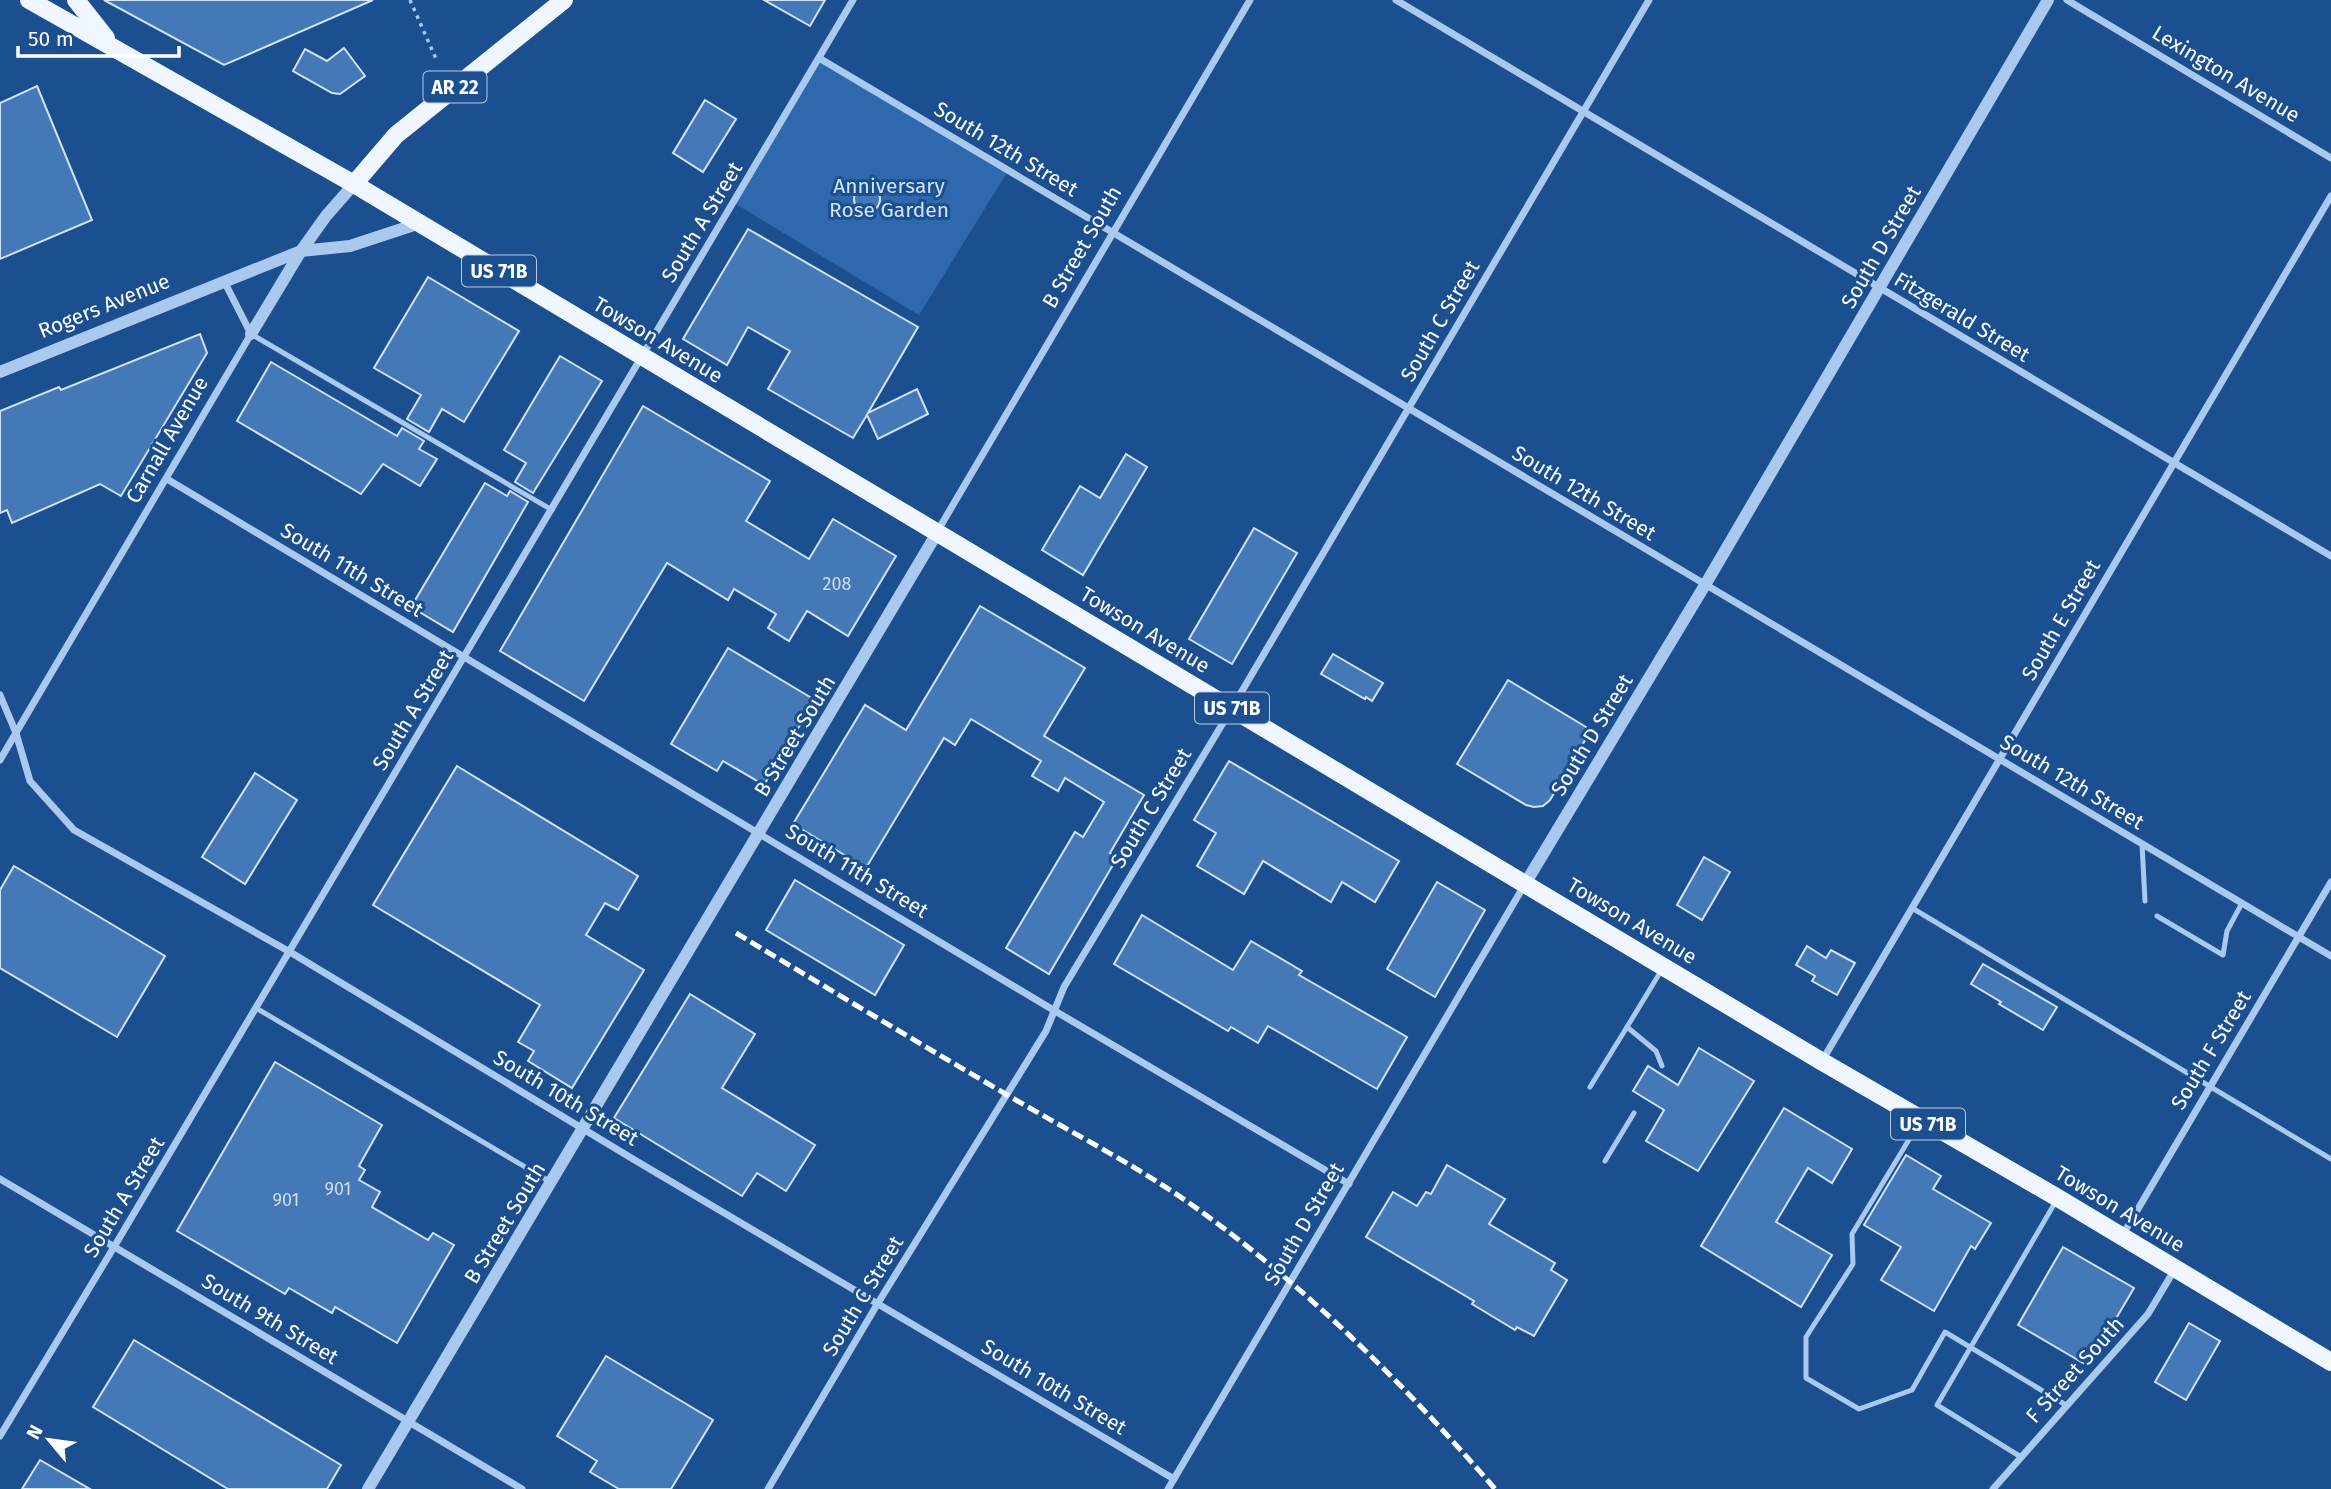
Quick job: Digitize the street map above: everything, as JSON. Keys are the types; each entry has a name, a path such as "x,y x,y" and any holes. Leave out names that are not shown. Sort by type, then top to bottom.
{"main road":[{"name":"Towson Avenue","path":"29,0 420,223 1821,1062 2058,1198 2331,1362"},
{"name":"Towson Avenue","path":"76,0 115,48"},
{"name":"AR 22","path":"354,184 396,135 564,0"}],"street":[{"name":"South A Street","path":"0,1436 853,0"},
{"name":"B Street South","path":"368,1489 410,1423 760,833 1250,0"},
{"name":"Fitzgerald Street","path":"1396,0 2331,556"},
{"name":"South C Street","path":"768,1489 878,1303 1046,1031 1064,987 1232,708 1649,0"},
{"name":"South D Street","path":"1168,1489 2048,0"},
{"name":"Lexington Avenue","path":"2067,0 2331,158"},
{"name":"South 12th Street","path":"819,58 2331,956"},
{"path":"251,334 301,251 326,216 354,184"},
{"name":"South E Street","path":"1821,1062 2331,196"},
{"path":"251,334 225,283 301,251 350,246 420,223"},
{"name":"Rogers Avenue","path":"0,372 225,283"},
{"name":"Carnall Avenue","path":"0,760 251,334"},
{"name":"South 11th Street","path":"167,479 1349,1184"},
{"name":"South 10th Street","path":"0,695 16,733 30,781 74,831 289,952 1174,1479"},
{"name":"South F Street","path":"2121,1236 2331,882"},
{"name":"South 9th Street","path":"0,1179 522,1489"},
{"name":"F Street South","path":"1993,1489 2148,1314 2175,1269"}],"lane":[{"path":"251,334 552,510"},
{"path":"2142,844 2145,901"},
{"path":"2157,916 2223,955 2227,931 2242,903"},
{"path":"1912,908 2331,1159"},
{"path":"1590,1087 1664,967"},
{"path":"256,1008 551,1183"},
{"path":"1627,1027 1656,1051 1662,1066"},
{"path":"1605,1161 1634,1113"},
{"path":"1921,1120 1852,1234 1853,1264 1806,1337 1806,1378 1859,1409 1912,1390 1945,1332 2066,1405"},
{"path":"2021,1457 1937,1405 2058,1198"}],"path":[{"path":"410,0 437,61"}],"green space":[{"name":"Anniversary Rose Garden","path":"819,58 1008,171 919,315 734,203"}],"building":[{"path":"104,0 373,0 224,65"},
{"path":"764,0 825,0 810,26"},
{"path":"344,48 365,76 340,94 332,93 293,71 305,49 327,61"},
{"path":"37,86 92,220 0,259 0,103"},
{"path":"705,100 736,119 703,172 673,153"},
{"path":"867,186 876,190 880,199 876,208 867,212 858,208 854,199 858,190"},
{"path":"748,229 918,327 868,413 917,389 928,414 878,439 867,415 853,438 768,389 790,351 748,327 727,365 683,339"},
{"path":"428,277 519,331 464,422 442,409 429,432 407,419 421,395 374,368"},
{"path":"200,334 207,353 121,496 100,484 12,523 7,510 0,513 0,411 59,387 61,390"},
{"path":"560,356 602,381 533,493 515,482 526,463 504,450"},
{"path":"271,362 397,436 402,428 424,441 419,449 437,459 420,486 383,464 361,494 237,421"},
{"path":"643,406 770,481 746,521 809,559 833,519 896,556 848,636 807,611 789,641 768,628 776,614 734,589 728,600 667,563 584,701 500,651"},
{"path":"1126,454 1147,467 1083,575 1042,550 1080,486 1100,498"},
{"path":"485,483 507,496 510,491 528,502 453,632 411,607"},
{"path":"1254,528 1297,553 1232,664 1189,639"},
{"path":"980,606 1085,668 1044,736 1144,795 1110,853 1117,858 1049,974 1006,948 1075,832 1083,837 1104,802 1065,778 1058,791 1032,776 1041,761 971,719 955,745 944,738 866,868 793,824 865,705 906,730"},
{"path":"728,648 815,700 764,785 723,761 717,771 671,744"},
{"path":"1333,654 1383,683 1372,701 1321,674"},
{"path":"1508,680 1591,730 1550,800 1543,806 1526,805 1457,764"},
{"path":"1229,761 1399,861 1375,902 1342,882 1331,902 1263,861 1244,894 1197,866 1216,833 1194,820"},
{"path":"457,766 638,876 618,910 605,903 586,935 644,970 572,1088 528,1061 534,1051 518,1042 540,1005 373,905"},
{"path":"255,773 297,800 245,884 202,857"},
{"path":"1704,857 1730,872 1702,920 1677,905"},
{"path":"14,866 165,956 117,1037 0,968 0,890"},
{"path":"795,880 904,945 875,995 766,930"},
{"path":"1437,882 1485,910 1435,997 1387,969"},
{"path":"1142,915 1233,970 1251,941 1302,971 1299,975 1407,1037 1377,1089 1268,1026 1258,1043 1231,1027 1228,1031 1114,964"},
{"path":"1807,946 1826,958 1831,950 1855,963 1837,995 1812,981 1815,976 1796,965"},
{"path":"1983,964 2057,1007 2043,1030 1971,984"},
{"path":"690,994 755,1034 722,1088 815,1145 786,1191 757,1173 742,1196 614,1118"},
{"path":"1699,1048 1754,1081 1698,1171 1646,1141 1664,1110 1633,1091 1648,1066 1678,1085"},
{"path":"275,1062 382,1125 359,1166 365,1170 359,1180 380,1192 372,1207 428,1240 433,1233 454,1245 397,1343 335,1307 332,1313 289,1288 285,1294 177,1231"},
{"path":"1784,1108 1852,1149 1832,1183 1808,1168 1776,1222 1832,1255 1801,1307 1701,1246"},
{"path":"1906,1155 1941,1176 1933,1189 1991,1223 1975,1249 1971,1246 1934,1311 1881,1280 1901,1247 1864,1225"},
{"path":"1447,1165 1505,1199 1489,1224 1555,1263 1551,1270 1567,1280 1534,1336 1517,1327 1515,1330 1472,1304 1474,1301 1366,1237 1393,1192 1417,1206 1426,1192 1431,1194"},
{"path":"2063,1247 2134,1288 2088,1366 2018,1325"},
{"path":"2189,1323 2220,1341 2186,1400 2155,1382"},
{"path":"134,1340 341,1465 327,1489 228,1489 93,1407"},
{"path":"606,1356 713,1420 671,1489 619,1489 590,1472 597,1461 557,1436"},
{"path":"40,1460 90,1489 22,1489"}],"railway":[{"path":"736,933 1130,1165 1199,1210 1318,1306 1427,1413 1495,1489"}]}
